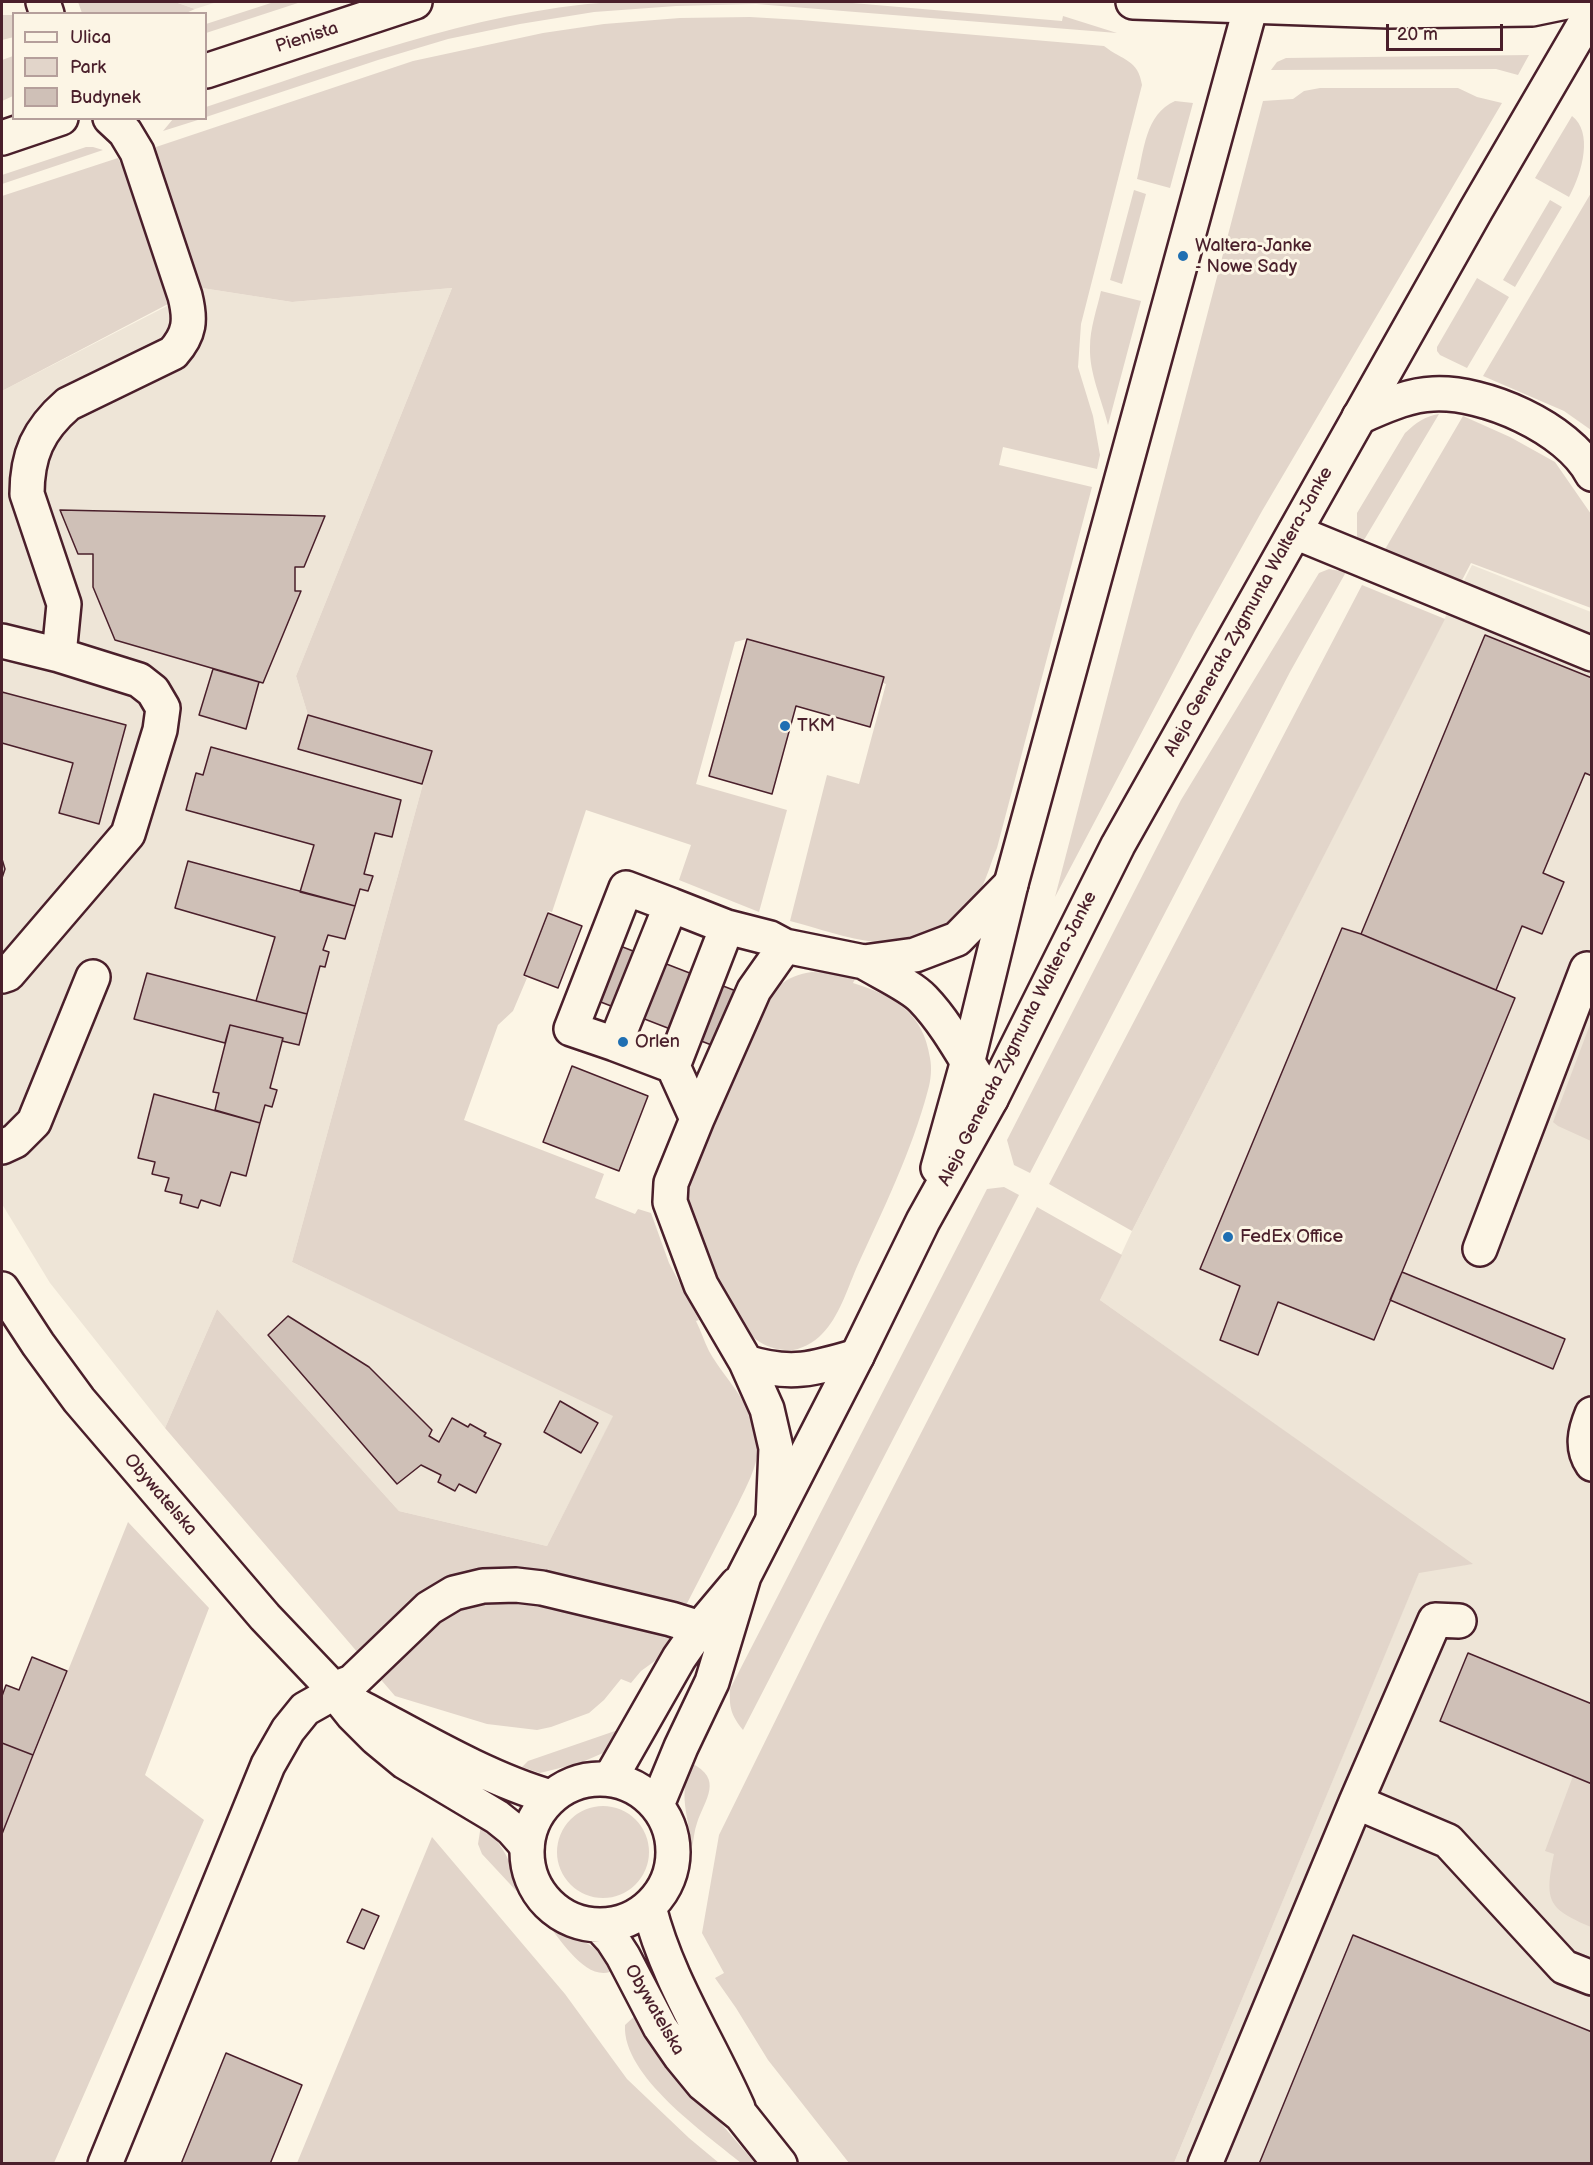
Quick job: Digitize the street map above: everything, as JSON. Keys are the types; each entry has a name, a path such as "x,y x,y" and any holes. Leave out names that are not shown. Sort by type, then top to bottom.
{"main road":[{"name":"Pienista","path":"207,71 417,2"},
{"path":"1133,2 1251,4 1389,11 1566,2"},
{"name":"Aleja Generała Zygmunta Waltera-Janke","path":"923,1221 967,1064 1011,884 1251,4"},
{"name":"Aleja Generała Zygmunta Waltera-Janke","path":"657,1805 712,1682 744,1576 857,1356 923,1221 991,1099 1118,845 1470,220 1592,11"},
{"path":"2,138 55,120"},
{"path":"59,654 64,604 27,494 27,475 32,454 41,434 53,417 68,404 173,353 183,343 188,331 189,312 185,296 137,152 125,132 112,120"},
{"path":"1359,417 1397,401 1430,394 1461,396 1499,406 1547,429 1573,449 1592,474"},
{"path":"1295,531 1592,654"},
{"path":"2,641 59,654 139,680 153,691 163,708 160,730 128,834 8,974 2,976"},
{"path":"697,1119 673,1066 571,1029 626,888 727,927 770,938 785,946 864,962 915,955 957,939 1011,884"},
{"path":"615,1044 671,905"},
{"path":"673,1066 727,927"},
{"path":"773,1519 776,1448 767,1409 746,1362 701,1285 670,1202 671,1183 754,990 785,946"},
{"path":"864,962 921,998 946,1027 967,1064 991,1099"},
{"path":"1480,1249 1590,965"},
{"path":"2,1147 15,1141 34,1122 93,978"},
{"name":"Obywatelska","path":"2,1289 38,1344 86,1408 265,1617 333,1689 352,1714 405,1762 497,1817 527,1846"},
{"path":"746,1362 768,1369 815,1369 857,1356"},
{"path":"1592,1414 1586,1428 1585,1454 1592,1464"},
{"name":"Aleja Generała Zygmunta Waltera-Janke","path":"610,1779 679,1658 700,1628 744,1576"},
{"path":"105,2163 268,1765 288,1730 305,1708 321,1700 333,1689 352,1682 429,1608 454,1593 483,1586 516,1585 542,1588 700,1628"},
{"path":"1205,2163 1435,1620 1459,1621"},
{"name":"Obywatelska","path":"333,1689 360,1707 499,1779 528,1791 551,1797"},
{"path":"610,1779 635,1787 657,1805 668,1822 674,1860 663,1891 649,1907 634,1917 618,1923 599,1925 573,1920 546,1902 537,1889 529,1868 527,1846 533,1821 551,1797 583,1780 610,1779"},
{"path":"1356,1802 1448,1841 1564,1967 1592,1978"},
{"name":"Obywatelska","path":"649,1907 656,1934 675,1982 722,2071 741,2115"},
{"name":"Obywatelska","path":"599,1925 623,1956 660,2027 680,2056 703,2084 741,2115 780,2163"}],"shaded area":[{"path":"175,2 217,2 195,9"},
{"path":"202,288 292,302 452,288 296,676 308,715 432,751 292,1262 614,1415 547,1546 399,1511 217,1309 165,1428 50,1283 2,1204 2,391"},
{"path":"1472,565 1591,612 1591,2163 1174,2163 1419,1572 1471,1564 1100,1300 1132,1231"}],"green space":[{"path":"78,2 175,2 195,9 188,12 82,12"},
{"path":"274,2 301,2 207,33 207,24"},
{"path":"611,2 841,2 1062,21 1063,16 1117,33 756,4 676,6 594,12 448,39 207,117 207,107 406,42 456,28 559,8"},
{"path":"2,15 12,15 12,38 2,40"},
{"path":"750,17 1104,46 1129,61 1137,70 1142,85 1081,324 1078,367 1093,416 1100,455 1097,469 1003,447 999,465 1092,487 997,848 980,891 961,915 949,925 921,938 891,943 854,938 790,921 827,775 859,784 886,684 747,639 735,642 696,784 787,810 759,912 679,880 691,845 586,810 552,912 548,911 523,976 527,978 513,1011 498,1025 464,1120 604,1174 595,1198 635,1214 638,1209 651,1213 669,1263 699,1320 696,1321 709,1351 740,1396 753,1420 758,1448 756,1463 748,1484 659,1658 641,1671 631,1683 621,1679 604,1700 589,1713 537,1730 487,1724 395,1696 165,1428 217,1309 399,1511 547,1546 613,1416 292,1262 432,751 308,715 296,676 452,288 292,302 202,288 157,158 156,147 413,61 543,33 604,24 680,18"},
{"path":"1529,55 1518,75 1496,69 1271,70 1277,62 1286,58"},
{"path":"12,56 12,96 2,101 2,60"},
{"path":"1320,88 1458,88 1477,97 1502,103 1262,511 1195,631 1055,897 1263,101 1293,99 1304,91"},
{"path":"1175,101 1193,103 1170,188 1137,179 1147,134 1157,115"},
{"path":"1572,116 1582,132 1584,153 1569,197 1535,178"},
{"path":"172,120 198,120 163,131"},
{"path":"86,147 103,150 2,184 2,175"},
{"path":"118,158 168,304 2,391 2,196"},
{"path":"1134,190 1146,194 1122,284 1110,280"},
{"path":"1591,193 1591,430 1564,411 1483,376"},
{"path":"1550,200 1562,207 1515,287 1503,280"},
{"path":"1477,278 1509,297 1467,368 1440,355 1437,347"},
{"path":"1101,291 1141,301 1108,425 1090,357 1091,333"},
{"path":"1439,414 1361,545 1357,539 1357,513 1405,433 1429,416"},
{"path":"1463,416 1510,437 1555,462 1591,514 1591,608 1471,563 1461,582 1384,551"},
{"path":"1329,569 1346,572 1290,672 1030,1173 1014,1165 1007,1140 1181,800 1319,573"},
{"path":"1362,585 1445,619 1132,1231 1049,1184"},
{"path":"812,972 834,973 855,979 853,983 894,1000 904,1008 921,1029 931,1062 931,1074 921,1113 905,1158 838,1312 815,1341 800,1348 785,1350 772,1348 759,1342 745,1327 696,1231 690,1215 688,1195 692,1169 698,1151 750,1028 769,997 779,986 794,976"},
{"path":"1591,1022 1591,1141 1553,1122"},
{"path":"1004,1187 1019,1195 743,1730 732,1711 730,1689 987,1189"},
{"path":"1037,1207 1122,1255 1100,1300 1473,1564 1419,1573 1174,2163 849,2163 768,2060 715,1978 724,1973 702,1933 719,1835 823,1624"},
{"path":"128,1522 209,1608 145,1775 204,1820 54,2163 2,2164 2,1834"},
{"path":"625,1730 610,1750 580,1763 540,1773 522,1767 528,1761 615,1731"},
{"path":"691,1763 701,1769 710,1783 696,1826 692,1847 685,1795 685,1785"},
{"path":"1573,1776 1591,1784 1591,1927 1566,1915 1558,1908 1550,1893 1554,1854 1545,1851"},
{"path":"603,1806 621,1810 635,1820 645,1834 649,1852 645,1870 635,1884 621,1894 603,1898 585,1894 571,1884 561,1870 557,1852 561,1834 571,1820 585,1810"},
{"path":"481,1825 502,1848 522,1897 482,1854 478,1844"},
{"path":"432,1837 565,1994 627,2079 719,2163 297,2163"},
{"path":"546,1922 589,1944 604,1957 611,1968 610,1972 601,1973 582,1964"},
{"path":"639,2012 694,2092 755,2163 741,2163 688,2120 651,2083 637,2064 628,2044 625,2025"}],"building":[{"path":"60,510 325,516 304,567 295,567 295,591 301,591 263,683 115,640 93,587 93,554 78,554"},
{"path":"1485,635 1592,678 1592,776 1585,773 1543,873 1564,882 1542,934 1522,926 1496,990 1361,934"},
{"path":"747,639 884,677 870,727 796,706 772,794 709,776"},
{"path":"213,669 259,682 246,729 199,715"},
{"path":"2,692 126,725 99,824 59,813 73,763 2,743"},
{"path":"308,715 432,751 422,784 298,749"},
{"path":"211,747 401,800 392,837 375,833 364,874 373,876 368,891 360,889 355,906 300,892 314,845 186,810 196,773 203,775"},
{"path":"2,859 5,869 2,878"},
{"path":"188,861 355,906 345,939 328,935 323,950 329,952 325,967 320,966 307,1014 256,1001 275,937 175,908"},
{"path":"548,913 582,926 558,988 524,975"},
{"path":"1342,928 1515,998 1374,1340 1278,1302 1258,1355 1220,1340 1240,1286 1200,1269"},
{"path":"615,944 736,991 714,1046 593,999"},
{"path":"147,973 307,1014 299,1045 282,1041 283,1038 230,1025 225,1043 134,1019"},
{"path":"230,1025 283,1038 270,1088 277,1090 272,1107 265,1105 260,1123 215,1110 219,1093 213,1092"},
{"path":"572,1066 648,1096 619,1171 543,1142"},
{"path":"154,1094 260,1123 246,1176 231,1172 220,1206 201,1200 198,1208 180,1203 182,1195 165,1191 169,1178 152,1174 155,1162 138,1158"},
{"path":"1402,1272 1565,1339 1553,1369 1390,1300"},
{"path":"288,1316 369,1367 432,1430 429,1436 439,1442 452,1418 468,1427 470,1424 486,1433 484,1436 501,1444 476,1493 459,1484 455,1491 438,1482 441,1475 421,1465 397,1484 268,1335"},
{"path":"560,1401 598,1423 581,1453 544,1432"},
{"path":"1468,1653 1592,1704 1592,1784 1440,1721"},
{"path":"32,1657 67,1671 33,1755 2,1743 2,1696 6,1685 19,1690"},
{"path":"2,1743 33,1755 2,1834"},
{"path":"362,1909 379,1916 364,1949 347,1942"},
{"path":"1353,1935 1592,2032 1592,2164 1259,2164"},
{"path":"226,2053 302,2085 270,2164 181,2164"}],"place":[{"name":"Waltera-Janke - Nowe Sady","path":"1183,256"},
{"name":"TKM","path":"785,726"},
{"name":"Orlen","path":"623,1042"},
{"name":"FedEx Office","path":"1228,1237"}]}
